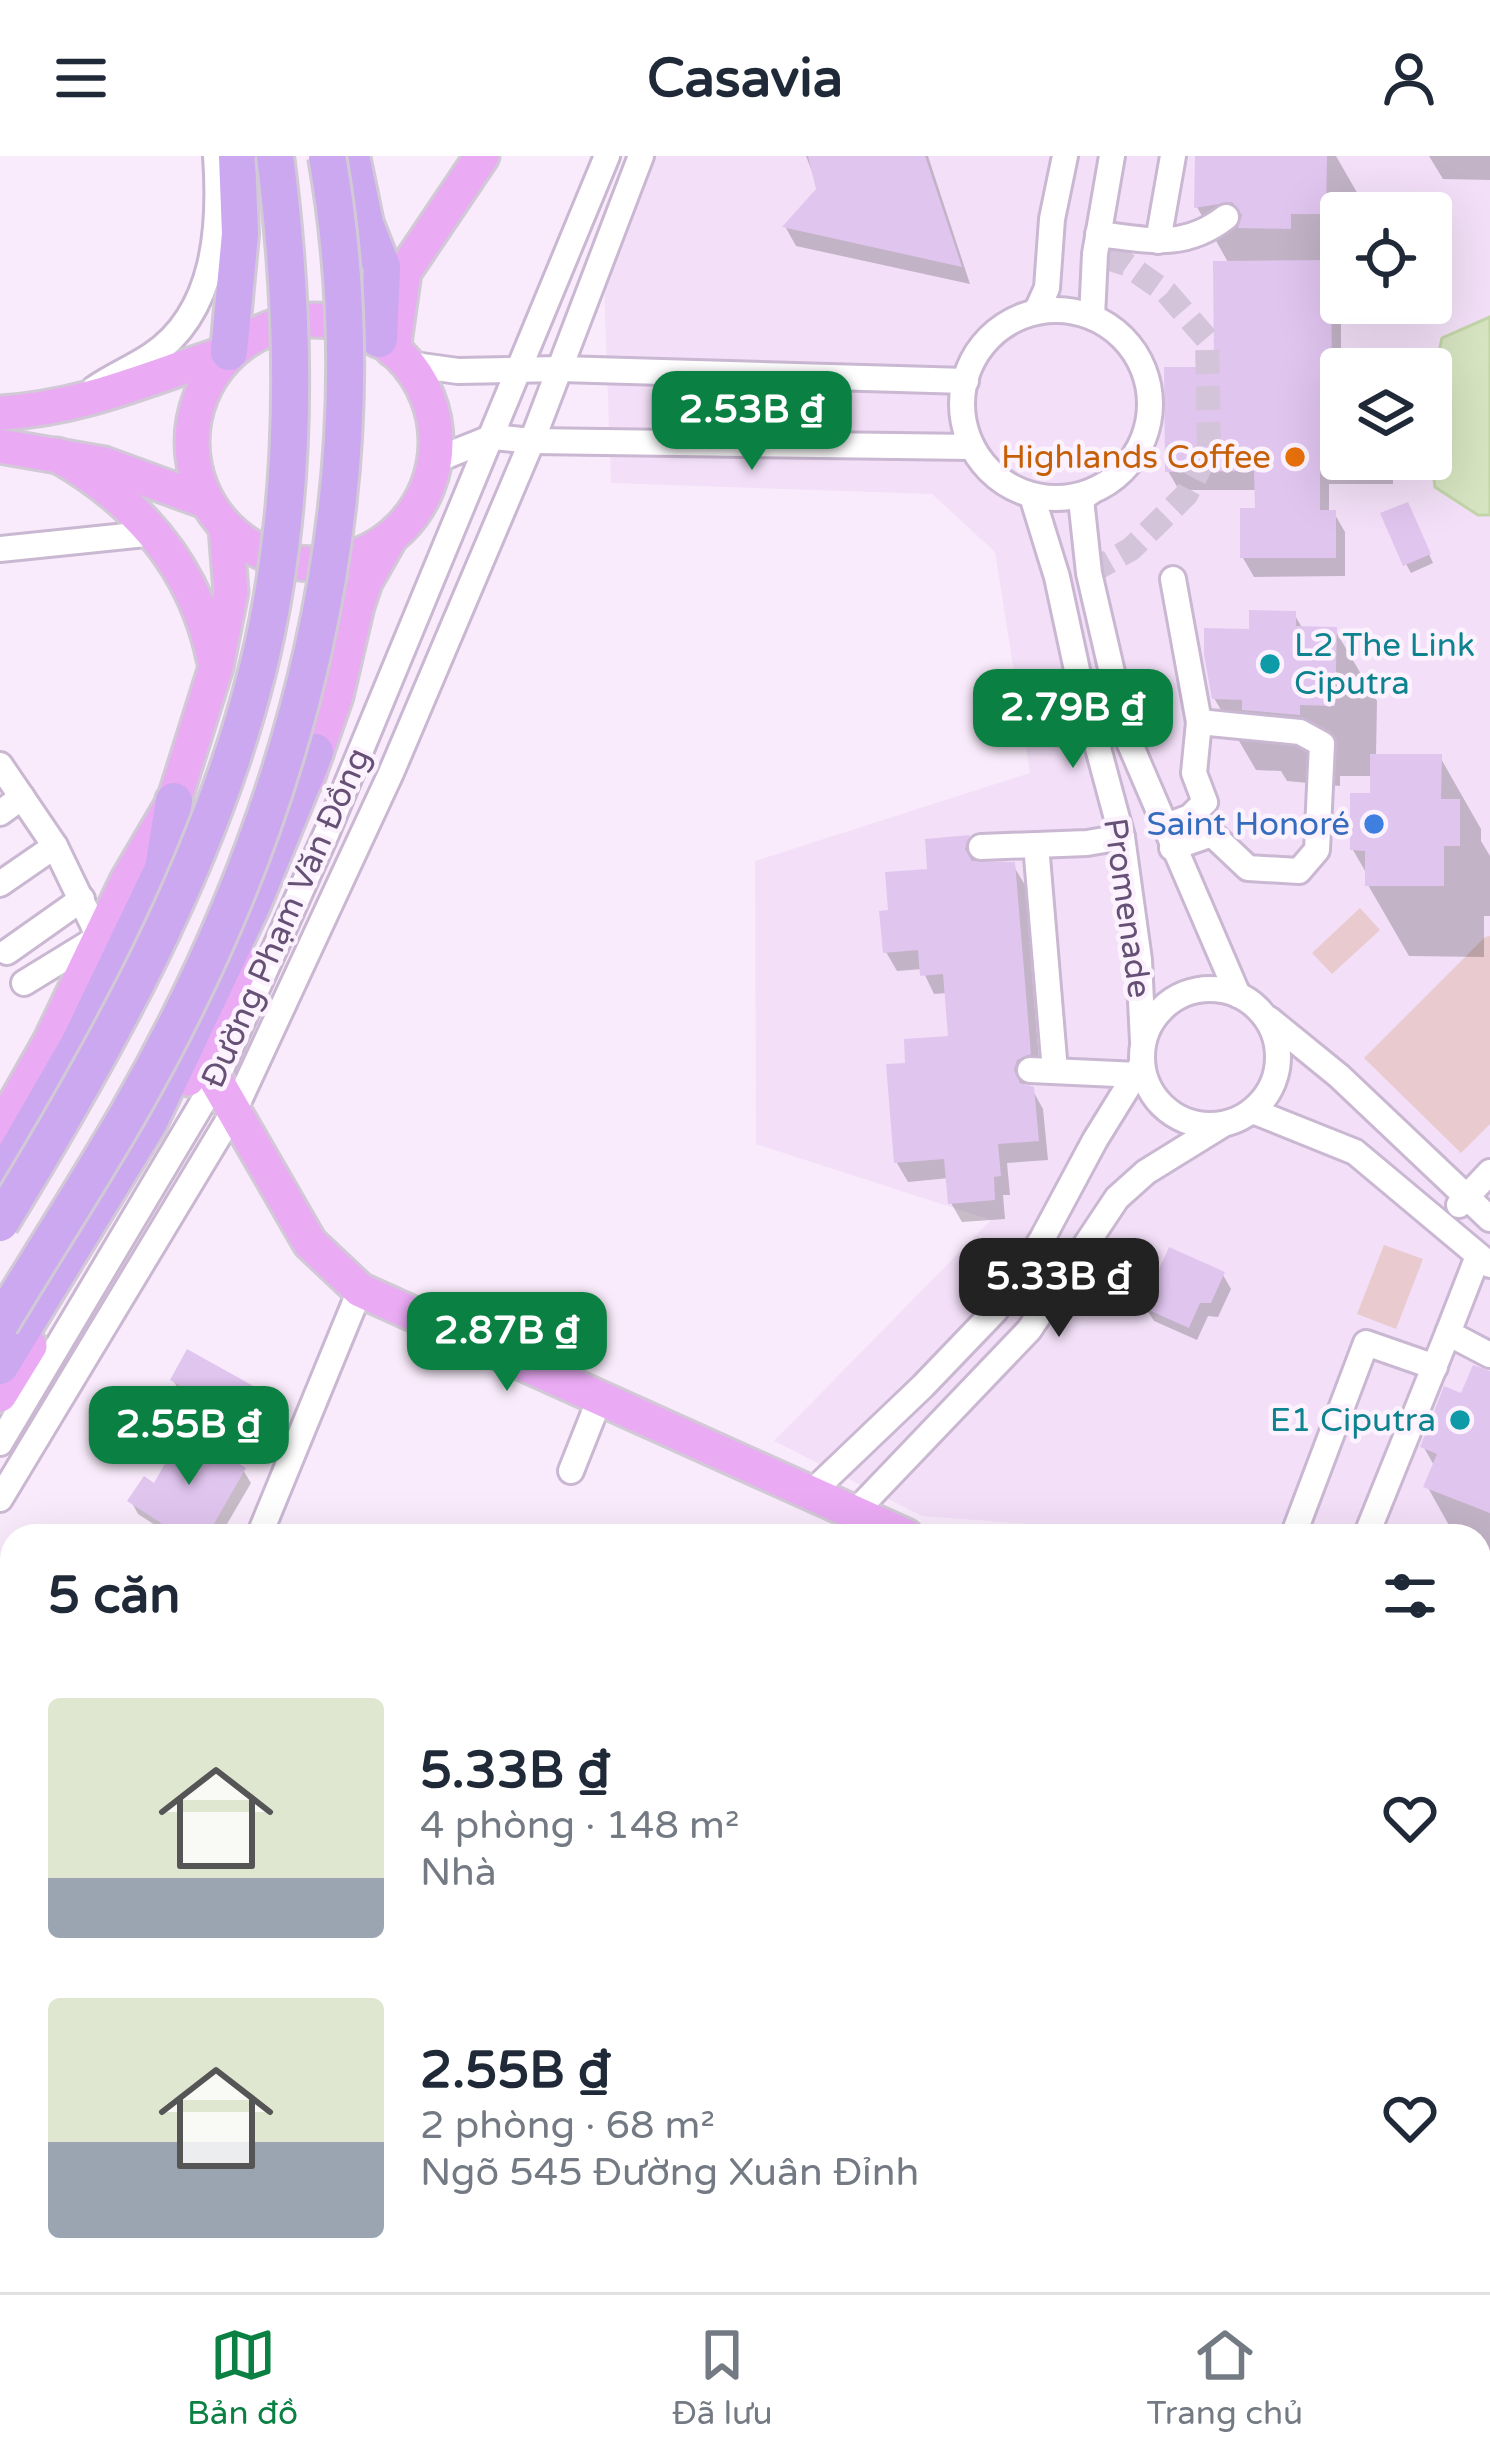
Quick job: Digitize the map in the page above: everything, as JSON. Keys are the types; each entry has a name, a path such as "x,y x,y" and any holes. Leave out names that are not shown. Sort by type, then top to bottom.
{"highway":[{"path":"230,352 240,234 237,156"},
{"path":"0,1223 110,1031 168,915 197,850 256,672 284,513 290,441 289,290 274,156"},
{"path":"0,1324 129,1112 172,1029 256,843 292,735 323,612 343,444 345,317 327,156"},
{"path":"351,156 365,224 382,267 393,351"},
{"path":"0,1366 149,1121 203,1014 315,752"},
{"path":"2,1183 79,1044 163,869 174,801"}],"main road":[{"path":"393,351 404,272 482,156"},
{"path":"294,321 330,321 364,331 393,351 424,388 432,410 436,460 415,512 390,538 362,555 330,564 296,564 226,528 205,501 191,463 191,422 204,384 230,352 259,332 294,321"},
{"path":"0,413 72,404 145,384 230,352"},
{"path":"0,446 135,473 205,501"},
{"path":"56,455 122,497 155,533 181,568 198,603 216,667"},
{"path":"0,1130 174,801 216,667 231,592 226,528"},
{"name":"Đường Phạm Văn Đồng","path":"0,1395 163,1129 217,1023 266,912 336,695 361,594 390,538"},
{"name":"Đường Phạm Văn Đồng","path":"0,1339 136,1112 189,1007 262,842 315,752"},
{"path":"216,1079 310,1243 360,1290 880,1524"}],"street":[{"path":"72,404 153,354 187,321 214,249 219,199 216,156"},
{"name":"Đường Phạm Văn Đồng","path":"0,1443 216,1079 328,832 607,156"},
{"name":"Đường Phạm Văn Đồng","path":"0,1498 235,1109 391,773 532,441 641,156"},
{"path":"1037,310 1047,288 1052,219 1065,156"},
{"path":"1092,317 1098,234 1112,156"},
{"path":"1158,241 1173,156"},
{"path":"1098,234 1158,241 1205,234 1226,217"},
{"path":"1092,491 1069,497 1031,496 990,471 972,446 962,414 966,381 980,348 999,329 1037,310 1092,317 1116,331 1135,352 1147,376 1151,404 1147,432 1135,457 1116,477 1081,499 1089,574 1127,737 1238,995 1339,1076 1490,1219"},
{"path":"187,321 230,352"},
{"path":"393,351 458,371 522,368 966,381"},
{"path":"436,460 493,437 972,446"},
{"name":"Promenade","path":"1031,496 1057,577 1122,837 1139,960 1141,1060"},
{"path":"0,549 155,533"},
{"path":"1168,838 1205,802 1194,772 1199,722 1173,579"},
{"path":"1168,838 1212,835 1248,868 1299,871 1317,850 1322,744 1300,732 1199,722"},
{"path":"0,765 55,846 99,937 24,983"},
{"path":"0,813 22,797"},
{"path":"980,847 1122,837"},
{"path":"1036,845 1042,1070 1141,1060"},
{"path":"0,884 55,846"},
{"path":"7,952 82,899"},
{"path":"811,1493 995,1311 1042,1239 1141,1060 1163,1008 1198,990 1238,995"},
{"path":"855,1512 1029,1330 1118,1198 1146,1172 1253,1111 1273,1085 1278,1064 1277,1043 1263,1014"},
{"path":"1141,1060 1145,1080 1162,1107 1190,1123 1222,1125"},
{"path":"1253,1111 1355,1152 1484,1261 1448,1334 1371,1524"},
{"path":"1442,1224 1490,1172"},
{"path":"265,1524 360,1290"},
{"path":"1448,1334 1490,1355"},
{"path":"1298,1524 1366,1343 1435,1366"},
{"path":"571,1472 600,1397"}],"shaded area":[{"path":"631,156 1490,156 1490,1524 1030,1524 922,1516 774,1441 991,1220 756,1144 755,861 1030,773 995,552 932,494 611,483 603,258"},
{"path":"1490,317 1490,515 1478,515 1435,487 1434,480 1452,480 1452,348 1440,348 1442,338"},
{"path":"1360,908 1380,930 1332,974 1312,953"},
{"path":"1490,936 1490,1124 1461,1153 1364,1058"},
{"path":"1384,1245 1423,1259 1396,1329 1357,1314"}],"building":[{"path":"808,156 925,156 962,267 782,227 816,189"},
{"path":"1195,156 1327,156 1326,192 1320,192 1320,214 1291,214 1291,229 1238,228 1242,215 1232,202 1194,208"},
{"path":"1320,260 1320,324 1332,324 1332,348 1320,348 1320,510 1336,510 1336,558 1240,558 1240,508 1255,508 1254,471 1165,472 1164,367 1214,367 1213,261"},
{"path":"1408,502 1431,554 1403,566 1380,513"},
{"name":"L2 The Link Ciputra","path":"1249,610 1296,611 1296,626 1337,627 1335,706 1300,705 1300,715 1242,710 1242,700 1212,699 1204,628 1249,629"},
{"path":"1370,754 1442,754 1441,799 1460,799 1460,846 1444,846 1444,886 1365,886 1365,851 1350,850 1350,793 1370,793"},
{"path":"970,835 965,849 972,861 1015,862 1031,1054 1017,1060 1014,1070 1020,1083 1034,1087 1039,1141 998,1144 1001,1176 994,1177 995,1200 948,1204 944,1159 894,1163 886,1064 905,1063 904,1039 948,1036 943,974 920,976 918,950 883,953 879,911 888,910 885,872 927,869 925,839"},
{"path":"1169,1247 1225,1272 1211,1303 1200,1303 1189,1328 1142,1307"},
{"path":"187,1349 266,1393 248,1424 170,1380"},
{"name":"E1 Ciputra","path":"1473,1365 1490,1371 1490,1513 1423,1487 1437,1454 1420,1447 1444,1386 1461,1393"},
{"path":"184,1430 246,1468 214,1524 162,1524 127,1501 144,1476 154,1483"}],"tunnel":[{"path":"1089,573 1131,549 1186,495 1209,450 1207,339 1167,293 1126,264 1095,254"}],"place":[{"name":"Highlands Coffee","path":"1295,457"},
{"name":"L2 The Link Ciputra","path":"1270,664"},
{"name":"Saint Honoré","path":"1374,824"},
{"name":"E1 Ciputra","path":"1460,1420"}]}
